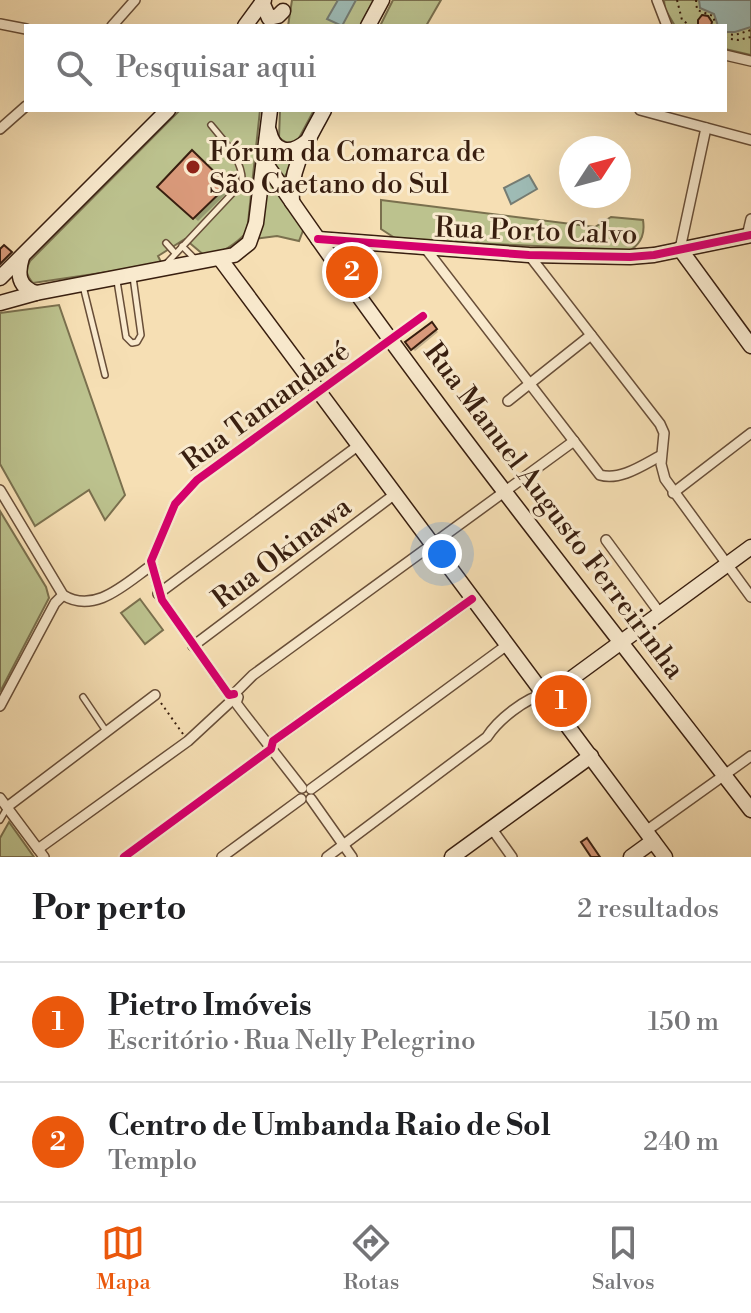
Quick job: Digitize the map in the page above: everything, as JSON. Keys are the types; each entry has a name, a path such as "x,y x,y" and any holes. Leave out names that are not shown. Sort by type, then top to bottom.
{"main road":[{"path":"369,24 382,0"},
{"path":"263,1 269,18 283,12"},
{"path":"246,24 263,1"},
{"path":"1,276 166,112"},
{"path":"292,203 292,178 323,112"},
{"path":"269,117 273,142 284,151 298,148 309,139"},
{"path":"0,303 36,293 221,260 242,250 253,234 269,117"},
{"name":"Rua Manuel Augusto Ferreirinha","path":"264,161 318,239 506,491 751,810"},
{"name":"Rua Porto Calvo","path":"318,239 529,255 630,257 749,236"},
{"path":"680,249 751,346"},
{"path":"22,257 18,273 20,280 27,290 36,293"},
{"path":"221,260 665,857"},
{"path":"545,694 553,692 725,563 751,547"},
{"path":"452,857 591,756"},
{"path":"631,857 650,836"}],"street":[{"path":"114,24 135,0"},
{"path":"657,0 666,24"},
{"path":"0,24 24,29"},
{"path":"727,55 751,61"},
{"path":"0,129 24,108"},
{"path":"647,112 751,140"},
{"path":"680,249 706,128"},
{"path":"749,236 751,219"},
{"path":"426,249 594,468 605,477 622,474 660,456"},
{"path":"529,255 660,424 664,433 660,456 665,479 751,597"},
{"name":"Rua Tamandaré","path":"158,594 152,565 155,547 164,525 185,491 423,316"},
{"path":"508,401 591,335"},
{"path":"673,493 751,433"},
{"path":"0,798 41,853 188,741 253,675 574,441"},
{"path":"352,857 232,699 158,594 359,445"},
{"path":"0,490 63,595 77,602 102,598 122,588 152,565"},
{"name":"Rua Okinawa","path":"193,646 395,494"},
{"path":"606,540 659,612"},
{"path":"0,706 55,603 63,595"},
{"path":"124,857 271,749 273,741 472,599"},
{"path":"222,857 507,645"},
{"path":"327,857 487,737 494,727 536,696 545,694"},
{"path":"7,807 155,695"},
{"path":"650,836 751,756"},
{"path":"492,829 512,857"}],"lane":[{"path":"163,270 175,253 242,183 243,177 235,156 211,125"},
{"path":"166,243 175,253"},
{"path":"182,246 199,264"},
{"path":"117,279 126,337 132,343 141,335 133,276"},
{"path":"83,285 105,375"},
{"path":"83,697 106,731"},
{"path":"0,820 7,807"}],"path":[{"path":"677,0 682,20 688,24"},
{"path":"696,0 697,10 713,16 715,24"},
{"path":"727,36 751,30"},
{"path":"727,37 738,40 751,37"},
{"path":"155,695 188,741"}],"green space":[{"path":"292,0 374,0 361,24 288,24"},
{"path":"393,0 441,0 427,24 381,24"},
{"path":"664,0 751,0 751,55 727,49 727,24 674,24 665,9"},
{"path":"178,112 260,112 247,232 228,248 205,256 185,239 158,256 162,264 33,283 27,272 30,261"},
{"path":"280,112 313,112 298,140 289,144 279,138"},
{"path":"270,149 283,157 295,158 283,180 271,161"},
{"path":"267,174 304,228 299,241 277,236 254,239"},
{"path":"381,200 595,227 611,217 643,220 644,229 642,237 631,250 398,240 381,229"},
{"path":"59,305 125,495 105,520 89,490 35,526 0,464 0,313"},
{"path":"0,511 46,587 49,598 0,692"},
{"path":"140,599 163,630 145,644 121,613"},
{"path":"9,822 34,857 0,857 0,838"}],"water":[{"path":"338,0 356,0 343,24 327,19"},
{"path":"699,0 751,0 751,27 727,32 727,24 717,24 714,14 700,8"},
{"path":"529,175 537,189 511,204 504,188"}],"building":[{"path":"702,15 708,16 712,22 698,24"},
{"name":"Fórum da Comarca de São Caetano do Sul","path":"192,150 228,185 193,219 157,187"},
{"path":"4,245 12,252 0,264 0,249"},
{"path":"432,322 437,329 411,350 405,342"},
{"path":"587,838 600,857 591,857 581,842"}],"cycle path":[{"path":"318,239 529,255 630,257 751,235"},
{"path":"234,694 229,695 162,600 151,561 175,504 197,480 423,316"},
{"path":"124,857 271,749 273,741 472,599"}],"place":[{"name":"Fórum da Comarca de São Caetano do Sul","path":"193,167"},
{"name":"Centro de Umbanda Raio de Sol","path":"352,272"},
{"name":"Pietro Imóveis","path":"561,701"}]}
